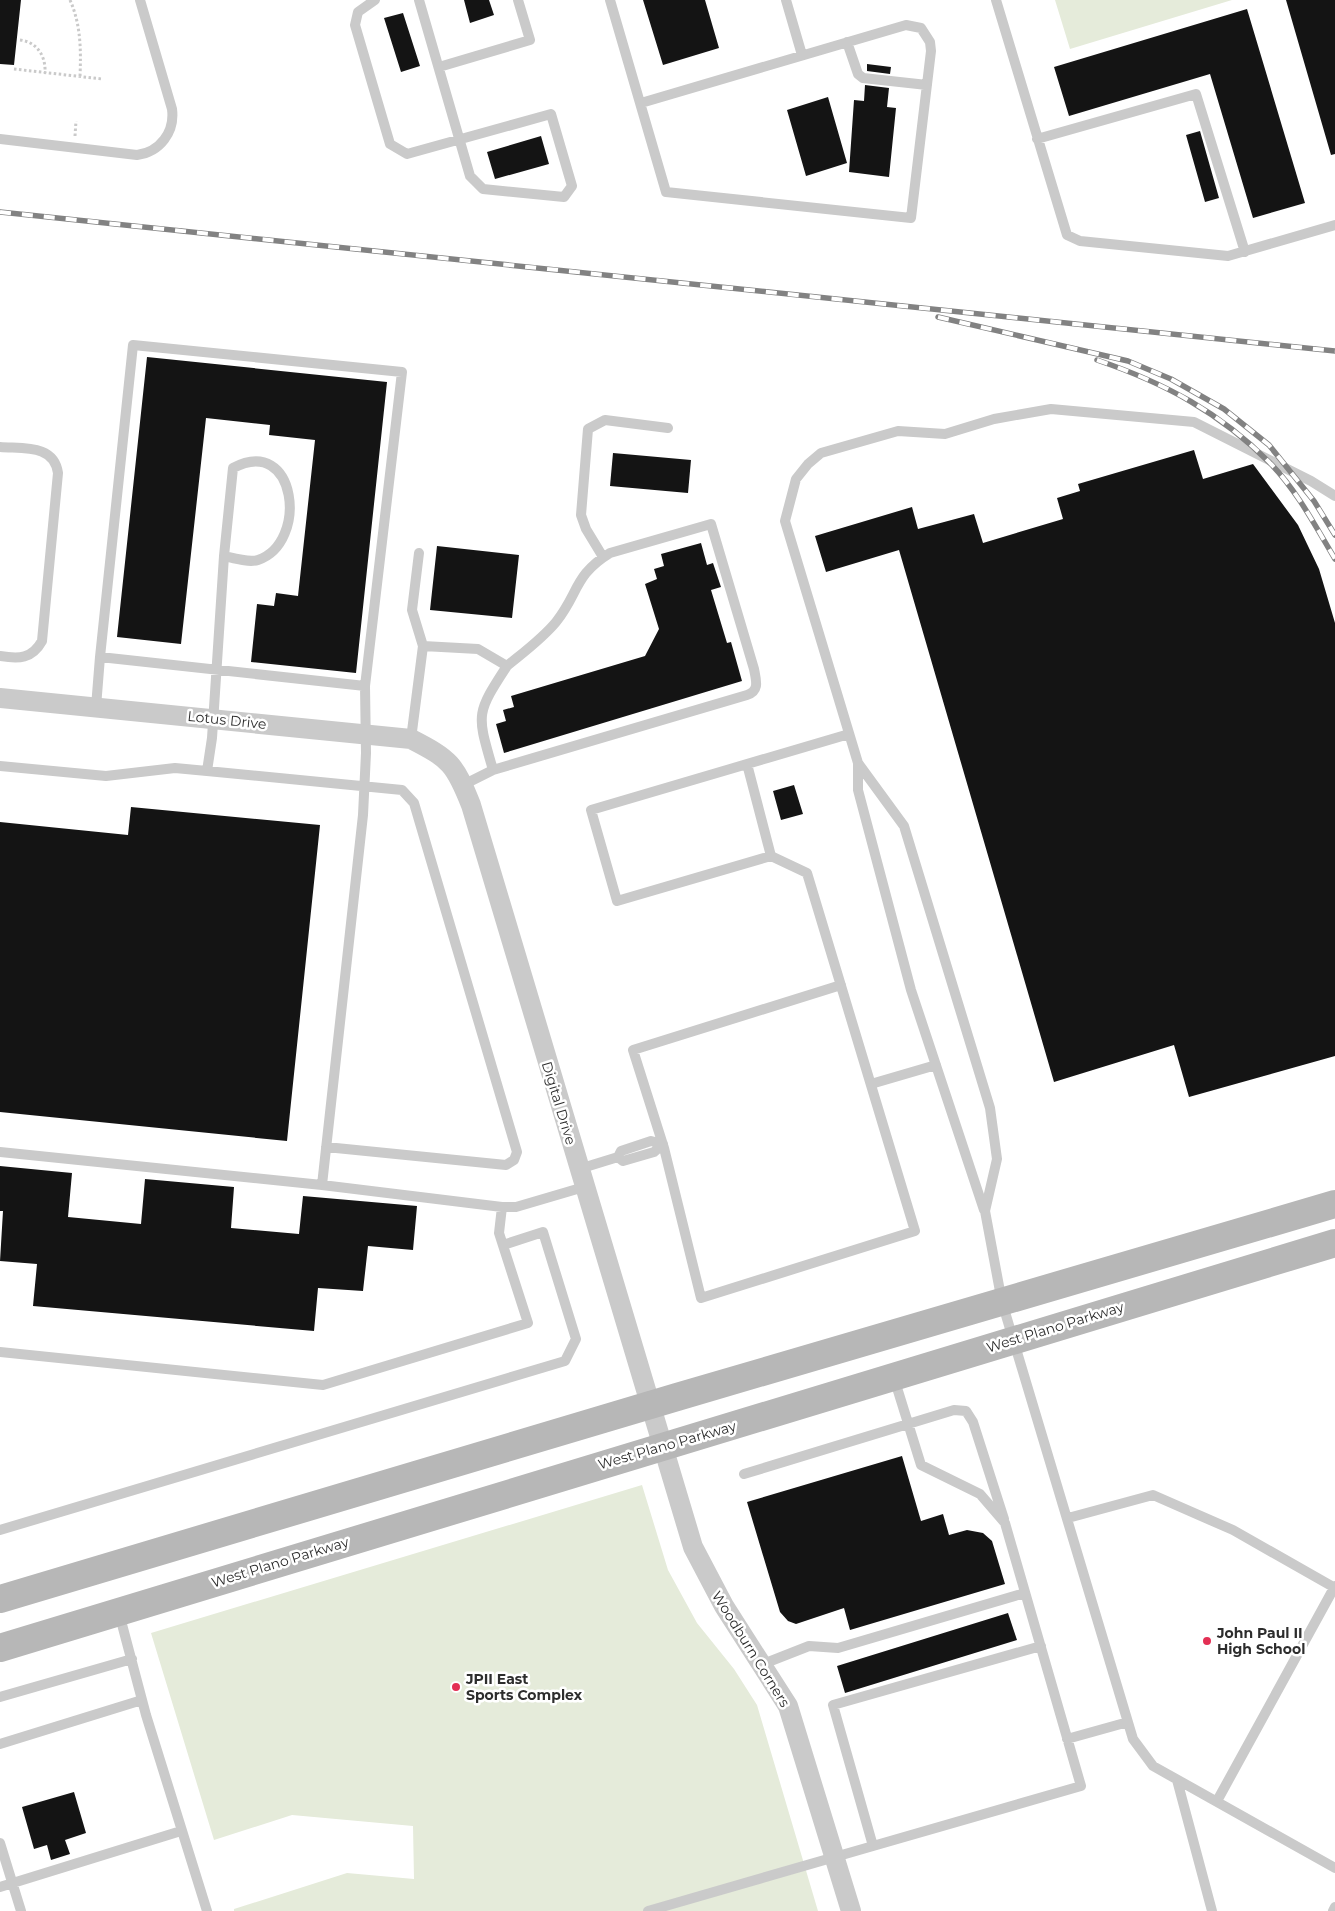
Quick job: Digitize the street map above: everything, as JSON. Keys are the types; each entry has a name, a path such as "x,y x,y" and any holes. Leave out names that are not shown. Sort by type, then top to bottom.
{"main road":[{"path":"0,1600 651,1404 1335,1204"},
{"name":"West Plano Parkway","path":"0,1648 1335,1243"},
{"path":"308,1508 320,1550"}],"street":[{"name":"Lotus Drive","path":"0,698 411,739 449,761"},
{"name":"Digital Drive","path":"449,761 463,785 663,1447"},
{"name":"Woodburn Corners","path":"663,1447 692,1547 701,1567 788,1706 851,1911"}],"lane":[{"path":"0,139 137,154 146,154 160,146 171,125 172,109 140,0"},
{"path":"374,0 358,12 355,25 390,144 407,154 460,140 551,114 572,186 564,197 483,189 470,176 460,140 420,0"},
{"path":"439,67 530,40 518,0"},
{"path":"610,0 666,192 911,218 927,85 930,42 921,28 906,25 641,103"},
{"path":"786,0 802,55"},
{"path":"996,0 1064,231 1072,239 1221,256 1244,252 1335,225"},
{"path":"847,42 858,74 863,78 927,85"},
{"path":"1037,139 1196,94 1244,252"},
{"path":"96,707 133,346 402,372 365,686 365,787 322,1185"},
{"path":"1335,496 1311,481 1194,422 1051,409 994,419 945,434 898,431 821,453 808,464 796,479 785,521 858,763 858,790 911,990 985,1212 1002,1302 1133,1738 1153,1766 1335,1868"},
{"path":"603,557 586,528 581,515 588,429 605,420 668,428"},
{"path":"0,447 47,453 57,463 58,473 42,640 37,650 29,657 0,656"},
{"path":"207,770 213,718 224,556 233,468 243,463 257,461 270,465 288,485 290,498 285,532 273,550 256,561 224,556"},
{"path":"463,785 493,770 753,693 756,688 754,669 711,524 610,553 584,574 558,620 508,666 482,706 480,716 493,770"},
{"path":"411,739 423,646 412,610 419,553"},
{"path":"423,646 478,649 508,666"},
{"path":"100,657 365,686"},
{"path":"841,985 633,1050 663,1144 701,1298 915,1231 871,1084 841,985 807,873 771,856 617,901 591,810 849,734"},
{"path":"858,763 904,826 990,1108 997,1159 985,1212"},
{"path":"748,764 771,856"},
{"path":"0,766 106,776 175,768 207,770 402,790 414,803 517,1152 514,1160 506,1165 326,1147"},
{"path":"871,1084 936,1065"},
{"path":"0,1152 516,1207 582,1178 618,1157 621,1151 651,1141 663,1144"},
{"path":"0,1352 323,1385 528,1323 499,1233 502,1207"},
{"path":"0,1530 565,1361 576,1339 543,1232 503,1245"},
{"path":"894,1377 920,1465 980,1494 1005,1523"},
{"path":"648,1911 1081,1786 1005,1523 973,1422 966,1411 954,1410 744,1474"},
{"path":"1068,1518 1154,1495 1233,1530 1335,1587 1217,1801"},
{"path":"763,1664 809,1646 838,1648 1025,1593"},
{"path":"118,1612 142,1700 207,1911"},
{"path":"873,1846 833,1705 1041,1646"},
{"path":"0,1697 132,1659"},
{"path":"0,1744 142,1700"},
{"path":"1067,1739 1128,1722"},
{"path":"1177,1780 1212,1911"},
{"path":"0,1887 181,1830"},
{"path":"0,1843 21,1911"},
{"path":"1333,1911 1335,1907"}],"path":[{"path":"70,0 78,22 82,44 80,77"},
{"path":"20,40 26,40 40,50 45,65 45,73"},
{"path":"14,69 102,79"},
{"path":"74,137 76,121"}],"green space":[{"path":"1055,0 1232,0 1070,49"},
{"name":"JPII East Sports Complex","path":"642,1485 668,1570 697,1623 734,1669 757,1705 818,1911 234,1911 234,1909 347,1873 414,1879 413,1826 292,1815 214,1840 151,1633"}],"building":[{"path":"0,0 21,0 14,65 0,64"},
{"path":"464,0 489,0 494,15 470,23"},
{"path":"643,0 705,0 719,48 663,65"},
{"path":"1286,0 1335,0 1335,154 1331,155"},
{"path":"1247,9 1305,203 1253,218 1210,74 1069,116 1054,67"},
{"path":"403,13 420,66 401,72 384,18"},
{"path":"867,64 891,67 890,74 867,71"},
{"path":"865,85 889,88 887,107 896,108 889,177 849,172 854,100 864,101"},
{"path":"828,97 847,163 806,176 787,110"},
{"path":"1200,131 1219,198 1205,202 1186,135"},
{"path":"541,136 549,164 495,179 487,152"},
{"path":"147,357 387,382 356,673 251,662 257,604 274,606 276,593 298,596 315,440 269,435 270,425 206,418 181,644 117,637"},
{"path":"1194,450 1203,479 1253,464 1298,525 1319,569 1335,623 1335,1056 1189,1097 1174,1045 1054,1082 899,550 826,572 815,536 912,507 918,529 974,514 983,543 1063,519 1057,498 1080,491 1078,484"},
{"path":"613,453 691,460 688,493 610,486"},
{"path":"701,543 707,565 713,563 721,587 711,590 727,643 731,642 742,681 504,753 496,724 506,721 503,710 514,707 511,696 645,656 659,629 645,584 657,579 654,569 664,566 661,554"},
{"path":"437,546 519,555 512,618 430,610"},
{"path":"794,785 803,814 781,820 773,791"},
{"path":"131,807 320,825 287,1141 0,1112 0,822 128,835"},
{"path":"0,1166 72,1173 68,1217 141,1224 145,1179 234,1187 231,1228 299,1234 303,1196 417,1206 413,1250 368,1246 363,1291 318,1288 314,1331 33,1306 37,1264 0,1261 3,1211 0,1211"},
{"path":"902,1456 921,1521 943,1514 949,1535 967,1530 983,1533 992,1541 1005,1584 850,1630 844,1608 796,1624 788,1621 780,1612 747,1502"},
{"path":"1008,1613 1017,1640 845,1693 837,1666"},
{"path":"74,1792 86,1833 65,1840 70,1854 51,1860 47,1845 34,1849 22,1807"}],"railway":[{"path":"0,212 1335,351"},
{"path":"938,317 1128,361 1171,379 1224,409 1269,445 1314,501 1335,535"},
{"path":"1097,360 1146,379 1191,401 1232,429 1271,464 1289,486 1306,510 1335,559"}],"place":[{"name":"John Paul II High School","path":"1207,1641"},
{"name":"JPII East Sports Complex","path":"456,1687"}]}
